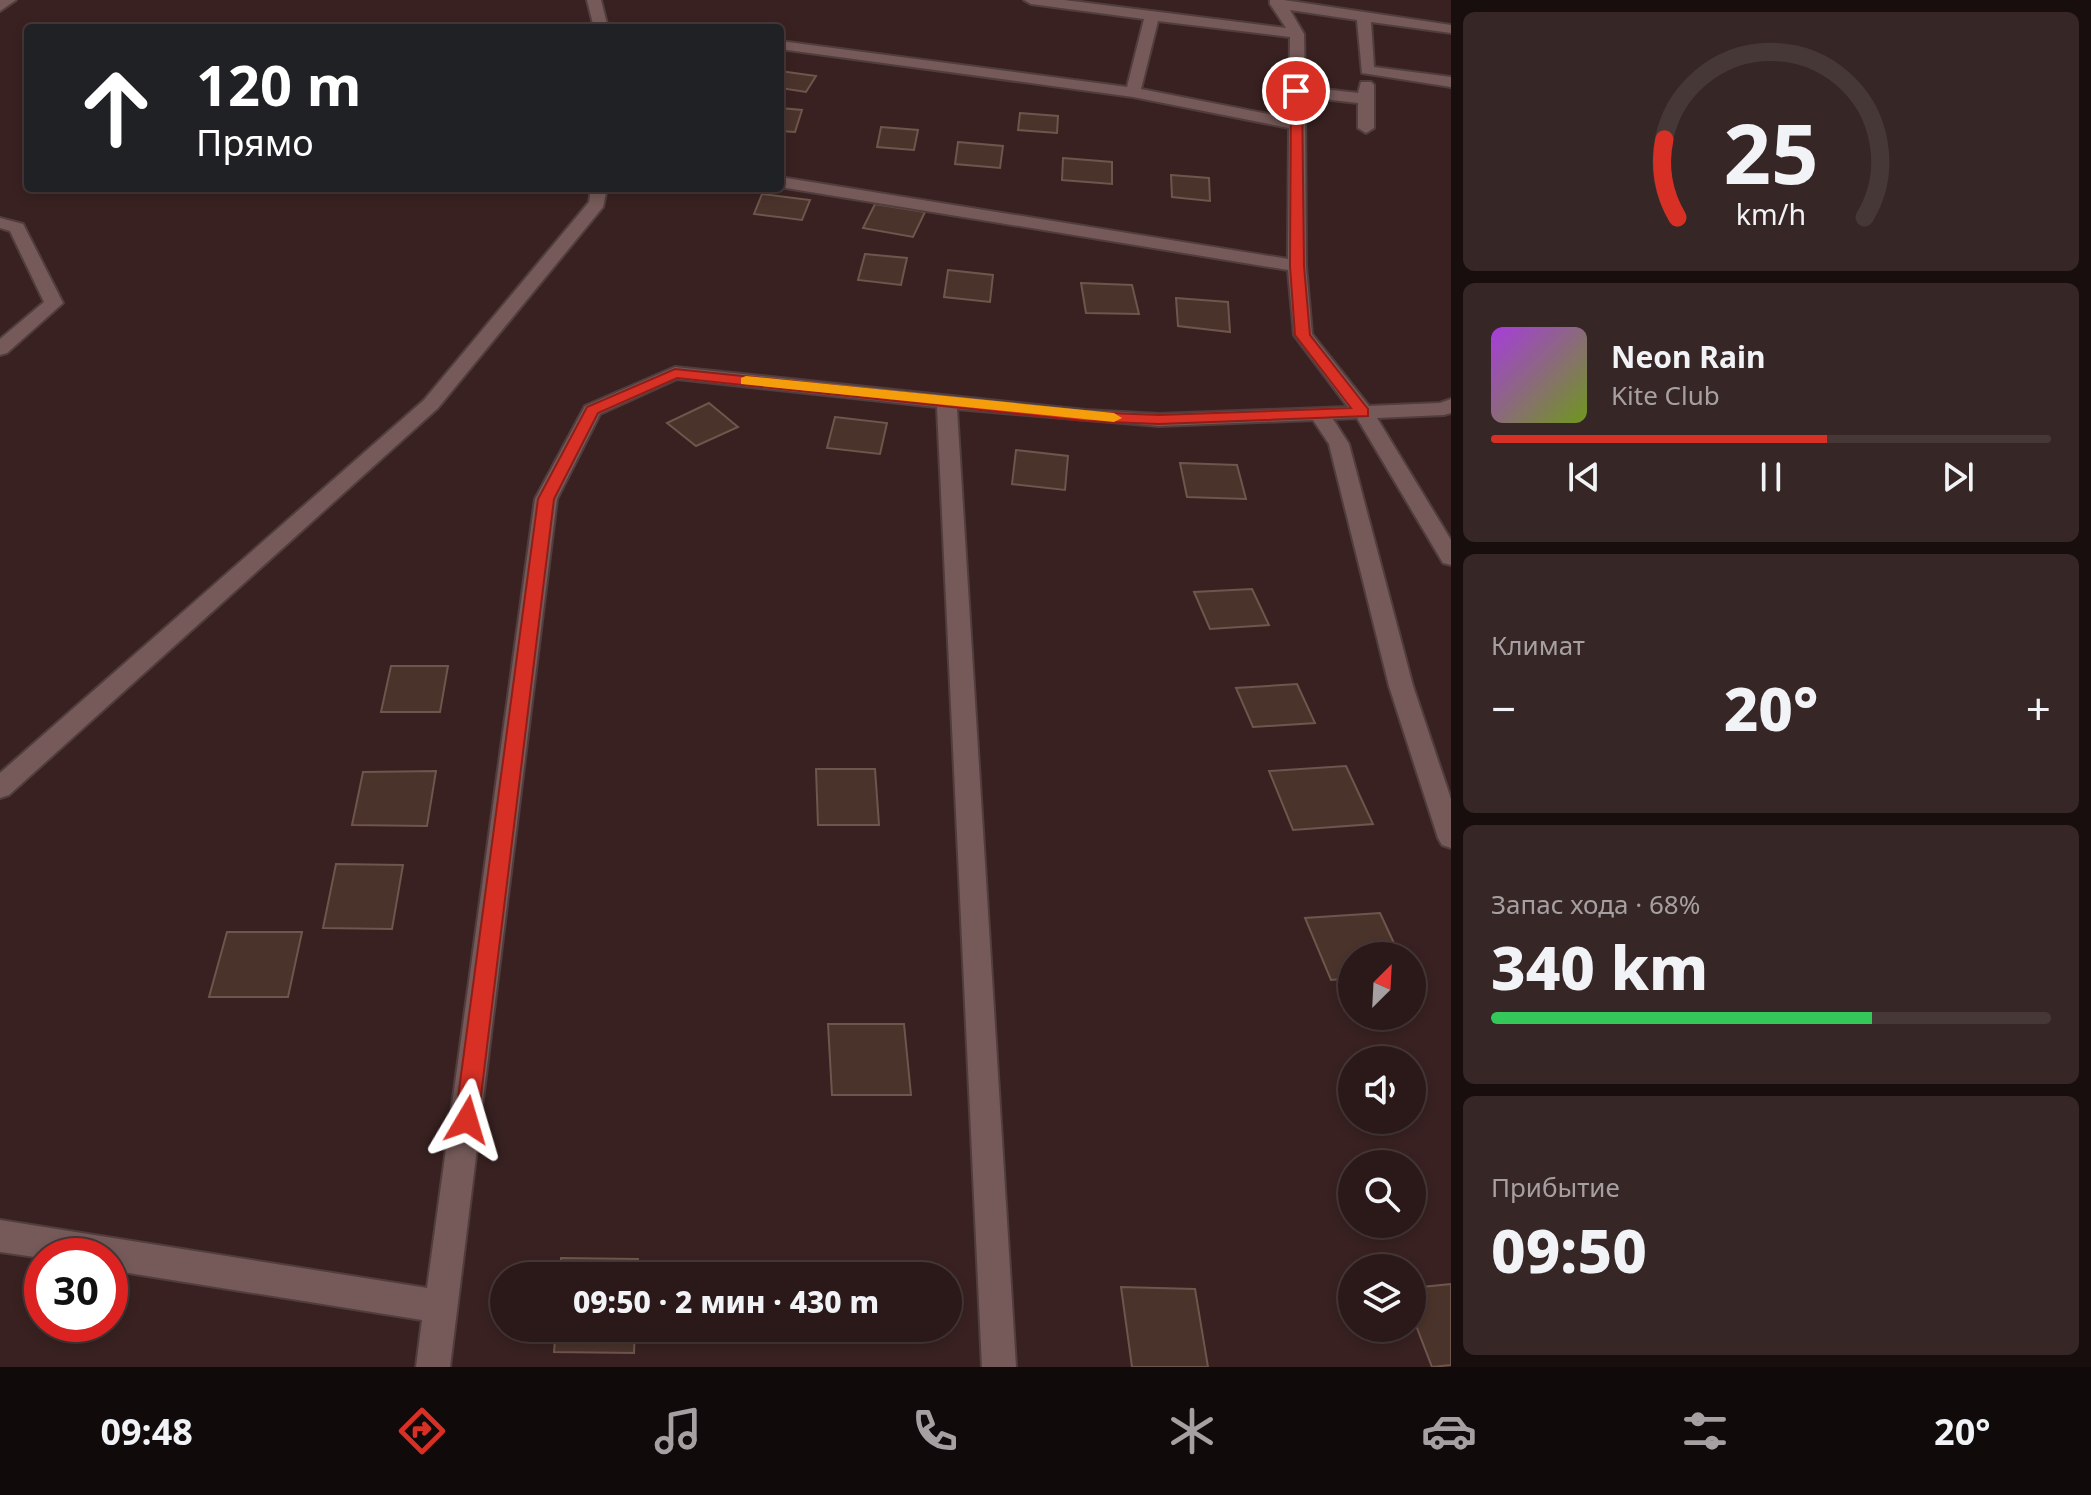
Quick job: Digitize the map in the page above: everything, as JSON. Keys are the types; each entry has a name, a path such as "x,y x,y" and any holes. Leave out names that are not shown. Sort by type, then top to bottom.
{"street":[{"path":"0,7 9,0"},
{"path":"594,0 600,24"},
{"path":"1031,0 1297,34"},
{"path":"1277,2 1451,29"},
{"path":"1277,2 1297,34 1297,266 1303,335 1363,412 1451,558"},
{"path":"1133,92 1152,16"},
{"path":"1364,17 1366,128"},
{"path":"784,46 1133,92 1298,125"},
{"path":"1367,70 1451,82"},
{"path":"1296,91 1366,99"},
{"path":"784,183 1297,266"},
{"path":"0,788 431,404 597,203 598,192"},
{"path":"0,223 17,228 54,303 0,349"},
{"path":"433,1367 546,499 592,410 675,373 1085,416 1159,420 1444,409 1451,405"},
{"path":"947,400 999,1367"},
{"path":"1320,415 1339,444 1401,686 1451,838"},
{"path":"0,1236 443,1307"}],"building":[{"path":"784,72 816,76 806,92 784,89"},
{"path":"784,108 802,110 795,132 784,131"},
{"path":"1020,113 1058,116 1057,133 1018,130"},
{"path":"881,127 918,130 914,150 877,147"},
{"path":"958,142 1003,146 1000,168 955,164"},
{"path":"1063,158 1112,162 1112,184 1062,180"},
{"path":"1171,175 1209,178 1210,201 1172,197"},
{"path":"762,194 810,200 802,220 754,214"},
{"path":"875,204 925,212 913,237 863,228"},
{"path":"865,254 907,258 901,285 858,280"},
{"path":"948,270 993,275 990,302 944,297"},
{"path":"1081,283 1132,285 1139,314 1086,313"},
{"path":"1176,298 1228,302 1230,332 1178,326"},
{"path":"709,403 738,427 696,446 667,423"},
{"path":"835,417 887,423 880,454 827,448"},
{"path":"1016,450 1068,456 1065,490 1012,484"},
{"path":"1180,463 1237,465 1246,499 1187,497"},
{"path":"1252,589 1269,625 1210,629 1194,592"},
{"path":"391,666 448,666 440,712 381,712"},
{"path":"1297,684 1315,723 1253,727 1236,688"},
{"path":"1346,766 1373,824 1293,830 1269,771"},
{"path":"816,769 875,769 879,825 818,825"},
{"path":"436,771 427,826 352,825 363,772"},
{"path":"336,864 403,865 392,929 323,928"},
{"path":"1380,913 1393,942 1338,942 1338,979 1331,980 1305,918"},
{"path":"227,932 302,932 288,997 209,997"},
{"path":"828,1024 904,1024 911,1095 832,1095"},
{"path":"561,1258 638,1259 638,1262 561,1262"},
{"path":"1451,1284 1451,1365 1432,1367 1422,1342 1426,1342 1426,1287"},
{"path":"1121,1287 1195,1289 1208,1367 1132,1367"},
{"path":"555,1342 634,1342 634,1353 554,1352"}],"slow traffic":[{"path":"746,381 1114,418"}],"route":[{"path":"467,1120 546,499 592,410 675,373 1085,416 1159,420 1363,412 1303,335 1297,266 1296,91"}]}
